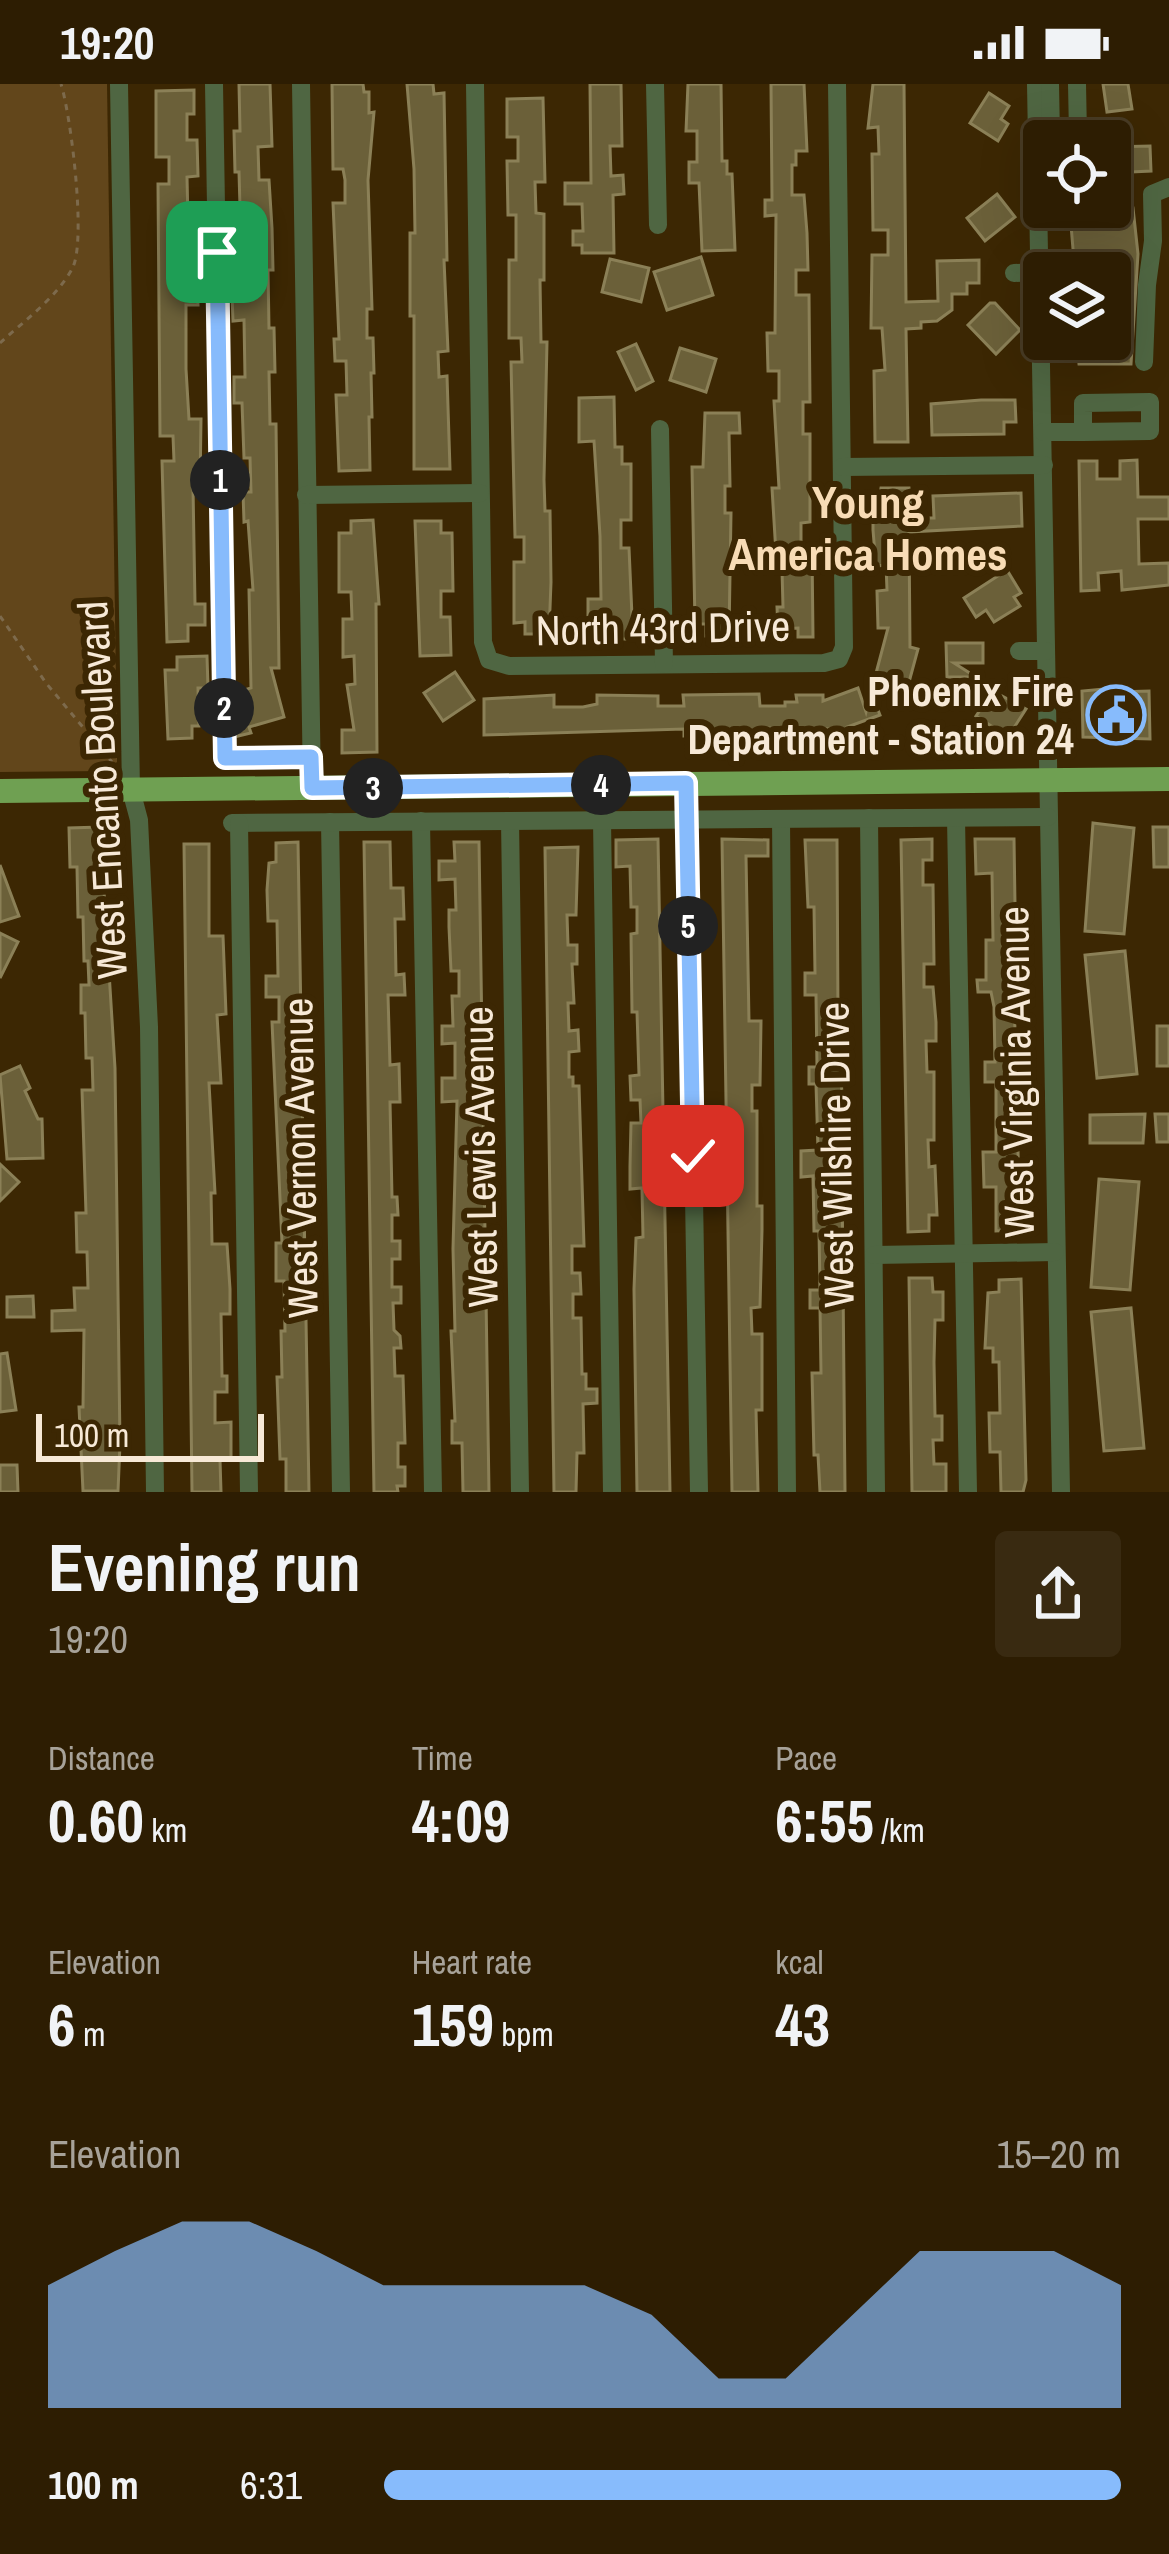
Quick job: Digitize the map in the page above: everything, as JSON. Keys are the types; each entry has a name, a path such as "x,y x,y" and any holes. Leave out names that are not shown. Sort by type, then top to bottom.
{"main road":[{"path":"0,790 1169,779"}],"street":[{"name":"West Encanto Boulevard","path":"119,84 131,790 139,820 149,1028 155,1492"},
{"path":"214,84 225,758 311,757"},
{"path":"301,84 312,788"},
{"path":"306,495 481,493 475,84"},
{"path":"655,84 658,225"},
{"path":"837,84 842,467 1044,465"},
{"name":"West Virginia Avenue","path":"1036,84 1042,120"},
{"path":"1046,120 1050,84"},
{"path":"1077,84 1078,120"},
{"path":"1144,362 1152,194 1169,188"},
{"path":"1014,273 1023,273"},
{"name":"West Virginia Avenue","path":"1042,360 1061,1492"},
{"path":"1043,432 1083,432 1160,431 1150,402 1083,403 1083,432"},
{"path":"660,429 664,664"},
{"name":"North 43rd Drive","path":"481,493 483,642 489,660 509,666 824,663 838,659 844,646 842,467"},
{"path":"1019,651 1046,651"},
{"path":"686,783 699,1492"},
{"path":"249,1492 236,823 1048,817"},
{"name":"West Wilshire Drive","path":"869,818 876,1492"},
{"path":"956,818 968,1492"},
{"path":"781,819 788,1492"},
{"path":"602,820 611,1492"},
{"path":"421,821 434,1492"},
{"name":"West Lewis Avenue","path":"510,821 520,1492"},
{"name":"West Vernon Avenue","path":"330,822 341,1492"},
{"path":"874,1256 1055,1252"}],"path":[{"path":"0,343 66,279 76,261 76,173 61,84"},
{"path":"0,616 113,764"}],"shaded area":[{"path":"0,84 107,84 117,762 105,771 0,772"}],"building":[{"path":"239,84 270,84 272,146 258,147 259,180 269,180 272,228 269,328 274,328 275,372 269,372 270,424 276,424 279,668 271,668 284,717 249,727 251,733 238,736 237,692 251,688 249,590 253,590 243,492 251,492 250,458 244,458 242,403 234,403 234,377 245,377 244,320 233,321 232,295 240,295 242,278 234,131 240,131"},
{"path":"332,84 363,84 364,92 369,92 369,113 374,112 368,180 372,309 367,309 367,338 373,338 374,373 370,470 339,471 336,395 347,395 346,361 335,361 334,339 339,339 333,203 345,203 345,180 343,169 333,169"},
{"path":"407,84 433,84 434,94 444,93 448,351 438,352 439,377 447,376 450,469 414,469 410,233 415,233 414,169"},
{"path":"590,84 621,84 622,146 610,146 611,176 623,175 624,194 613,195 614,253 582,253 582,245 573,245 573,231 583,231 582,204 565,204 565,183 591,183"},
{"path":"688,84 721,84 722,161 727,161 727,174 732,174 735,250 702,251 699,183 689,183 689,162 697,162 697,131 686,131"},
{"path":"771,84 804,84 807,151 796,151 792,195 804,195 807,233 808,270 796,270 796,295 809,295 810,402 803,402 803,434 810,434 810,522 801,523 801,550 812,550 813,637 798,637 798,628 778,629 782,570 777,570 772,488 779,488 774,401 779,401 779,371 768,371 767,333 775,333 776,215 765,216 765,200 772,200"},
{"path":"873,84 904,84 906,302 938,301 937,261 979,260 979,283 967,283 967,294 952,294 952,310 937,321 921,322 921,328 906,329 908,442 875,442 874,371 885,370 882,328 871,328 872,255 888,255 888,230 873,230 872,154 879,154 878,127 868,128"},
{"path":"1103,84 1128,84 1132,109 1107,112"},
{"path":"194,90 194,114 187,114 187,140 197,140 198,176 187,177 188,221 180,221 181,275 185,275 185,284 197,284 198,305 186,305 186,369 189,419 201,419 200,487 193,487 195,604 205,604 205,625 188,625 188,641 167,642 162,461 174,461 173,436 160,436 158,184 169,184 169,157 156,157 156,91"},
{"path":"989,93 1009,106 1001,119 1008,124 998,141 970,123"},
{"path":"543,98 545,182 535,182 536,213 544,214 541,342 547,342 544,480 545,511 550,511 551,582 549,634 525,634 525,622 514,623 514,562 524,562 524,537 515,537 511,362 522,362 521,338 509,338 509,260 516,260 516,215 508,215 507,161 518,161 518,137 507,137 507,99"},
{"path":"1131,146 1150,146 1151,171 1131,172"},
{"path":"997,194 1015,217 985,241 967,218"},
{"path":"1131,208 1138,254 1131,364 1079,364 1079,360 1131,360 1131,252 1073,252 1071,228 1131,228"},
{"path":"701,257 713,295 667,310 654,272"},
{"path":"610,259 649,268 641,302 602,292"},
{"path":"990,303 1020,330 996,354 968,325"},
{"path":"636,344 653,381 636,390 618,352"},
{"path":"680,348 716,359 706,392 670,380"},
{"path":"614,397 615,447 622,447 622,464 631,464 631,520 621,520 621,548 629,548 633,639 588,639 588,599 601,599 600,536 594,441 579,442 579,398"},
{"path":"1015,400 1016,422 1004,422 1004,434 932,435 931,404"},
{"path":"705,413 739,413 740,433 729,433 730,486 725,486 725,513 731,513 729,635 706,636 706,624 695,624 692,467 703,467"},
{"path":"1137,460 1138,497 1169,497 1169,519 1138,519 1139,564 1169,563 1169,585 1122,590 1121,571 1098,573 1099,590 1081,591 1079,461 1097,461 1097,479 1120,479 1120,461"},
{"path":"881,488 909,488 911,518 934,518 933,496 1021,493 1022,526 909,532 910,647 918,649 908,686 875,677 888,628 878,628 877,591 887,590 886,565 876,566 873,530 873,509 878,509"},
{"path":"373,520 379,604 377,752 342,753 342,730 354,730 347,685 355,684 354,656 343,657 343,619 352,619 351,592 339,592 339,533 351,533 351,521"},
{"path":"415,521 441,521 441,533 452,533 453,591 441,591 441,617 450,617 451,655 420,656"},
{"path":"1007,570 1021,593 1014,597 1020,606 994,622 986,610 976,617 964,598"},
{"path":"946,643 983,643 983,663 954,663 976,677 947,677"},
{"path":"207,656 208,688 198,688 199,726 192,726 192,738 168,739 165,670 177,670 177,657"},
{"path":"455,672 474,700 443,721 424,693"},
{"path":"858,688 866,712 871,692 880,715 847,727 847,755 833,755 832,729 762,728 762,735 684,736 684,729 484,735 484,699 554,695 554,707 583,707 597,704 597,695 658,696 658,706 684,706 683,695 759,694 760,706 785,706 785,702 797,702 796,695 823,695 823,701"},
{"name":"Phoenix Fire Department - Station 24","path":"1116,688 1116,692 1149,691 1150,739 1083,737 1082,691"},
{"path":"993,691 1026,709 1008,737 976,716"},
{"path":"1093,823 1134,828 1124,934 1085,931"},
{"path":"100,827 115,1068 118,1491 83,1491 79,1407 83,1407 84,1330 52,1331 52,1311 75,1310 74,1288 88,1288 87,1252 77,1252 76,1213 86,1213 82,1090 93,1090 81,985 89,985 83,917 78,917 77,867 70,867 69,828"},
{"path":"1153,827 1169,827 1169,867 1154,867"},
{"path":"658,839 670,1492 637,1492 634,1289 636,1238 643,1237 642,1188 630,1189 631,1123 641,1123 640,1100 631,1100 630,1076 639,1075 631,934 637,933 637,907 631,907 630,866 616,867 616,840"},
{"path":"722,839 768,840 768,856 746,856 749,1021 761,1021 760,1085 752,1085 752,1111 757,1111 757,1206 762,1206 760,1307 751,1308 752,1334 762,1334 762,1410 756,1410 758,1492 732,1492"},
{"path":"932,839 932,860 923,860 923,885 933,885 934,964 924,964 924,987 933,987 936,1022 936,1041 926,1041 927,1072 934,1072 934,1140 928,1140 929,1167 935,1166 937,1215 929,1215 929,1231 908,1232 901,840"},
{"path":"975,839 1014,839 1016,971 1022,971 1022,992 1014,992 1020,1230 996,1231 996,1187 984,1187 983,1152 996,1152 996,1082 985,1082 985,1062 995,1062 994,1007 991,992 978,992 977,980 986,980 986,940 993,940 992,873 976,874"},
{"path":"805,840 837,840 838,1015 846,1176 842,1176 845,1492 820,1492 818,1455 814,1455 812,1373 821,1373 820,1308 810,1308 810,1290 820,1290 819,1231 814,1231 813,1176 801,1177 801,1151 818,1150 816,1084 809,1084 809,1067 817,1067 816,995 805,995 805,973 815,973 814,907 808,907"},
{"path":"298,842 301,1021 313,1021 313,1032 301,1033 309,1492 286,1492 277,1377 282,1377 281,1331 285,1331 284,1281 276,1281 276,1243 282,1243 272,1022 279,1022 279,997 266,997 266,976 278,976 277,921 268,921 267,890 276,843"},
{"path":"364,842 390,842 391,888 403,888 404,919 395,919 396,975 404,974 405,995 388,995 390,1065 399,1064 400,1102 390,1102 392,1197 397,1197 398,1215 392,1215 392,1241 400,1241 400,1259 392,1259 392,1287 401,1287 401,1303 393,1303 394,1330 401,1348 394,1348 395,1376 403,1376 405,1443 398,1443 398,1467 405,1467 405,1486 397,1486 398,1492 374,1492"},
{"path":"454,842 479,842 489,1492 463,1492 462,1443 452,1443 457,1101 442,1102 442,1078 455,1078 455,1043 442,1044 442,1026 453,1026 452,996 459,996 459,971 451,971 449,927 449,910 456,910 455,879 439,880 439,861 455,861"},
{"path":"184,844 209,844 209,936 223,936 226,1014 217,1015 221,1083 209,1083 215,1193 211,1193 212,1244 227,1244 230,1289 230,1314 221,1314 222,1376 227,1376 227,1392 215,1392 215,1423 231,1422 231,1459 220,1460 221,1492 192,1492"},
{"path":"578,847 576,915 567,915 568,945 577,945 577,964 572,964 574,1003 568,1003 569,1031 578,1030 579,1051 569,1052 569,1077 573,1077 573,1086 579,1086 584,1246 572,1246 572,1273 580,1273 581,1294 573,1294 573,1318 581,1318 582,1374 586,1374 586,1389 597,1389 597,1403 583,1404 584,1453 577,1453 576,1492 554,1492 545,848"},
{"path":"0,865 19,916 0,922"},
{"path":"0,933 18,942 0,978"},
{"path":"1125,951 1137,1074 1097,1078 1085,955"},
{"path":"1157,1026 1169,1026 1169,1066 1157,1066"},
{"path":"20,1066 30,1088 25,1091 42,1119 43,1158 7,1159 0,1075"},
{"path":"1145,1114 1143,1143 1090,1143 1090,1115"},
{"path":"1155,1114 1169,1114 1169,1142 1157,1142"},
{"path":"0,1164 19,1182 0,1201"},
{"path":"1099,1179 1139,1182 1130,1290 1091,1287"},
{"path":"909,1278 932,1278 933,1292 943,1292 943,1320 935,1320 934,1362 935,1416 942,1416 942,1440 933,1440 934,1464 946,1464 946,1492 912,1492"},
{"path":"1021,1279 1026,1480 1023,1492 1001,1492 1000,1452 990,1452 989,1413 1000,1413 999,1362 993,1362 993,1348 985,1348 988,1293 999,1292 999,1280"},
{"path":"33,1296 34,1317 7,1317 7,1297"},
{"path":"1131,1308 1144,1448 1104,1451 1091,1312"},
{"path":"7,1353 16,1410 0,1412 0,1354"},
{"path":"0,1465 17,1465 18,1492 0,1492"}],"place":[{"name":"Phoenix Fire Department - Station 24","path":"1116,715"}],"district":[{"name":"Young America Homes","path":"868,527"}],"route":[{"path":"217,252 225,758 311,757 312,788 686,783 693,1156"}]}
